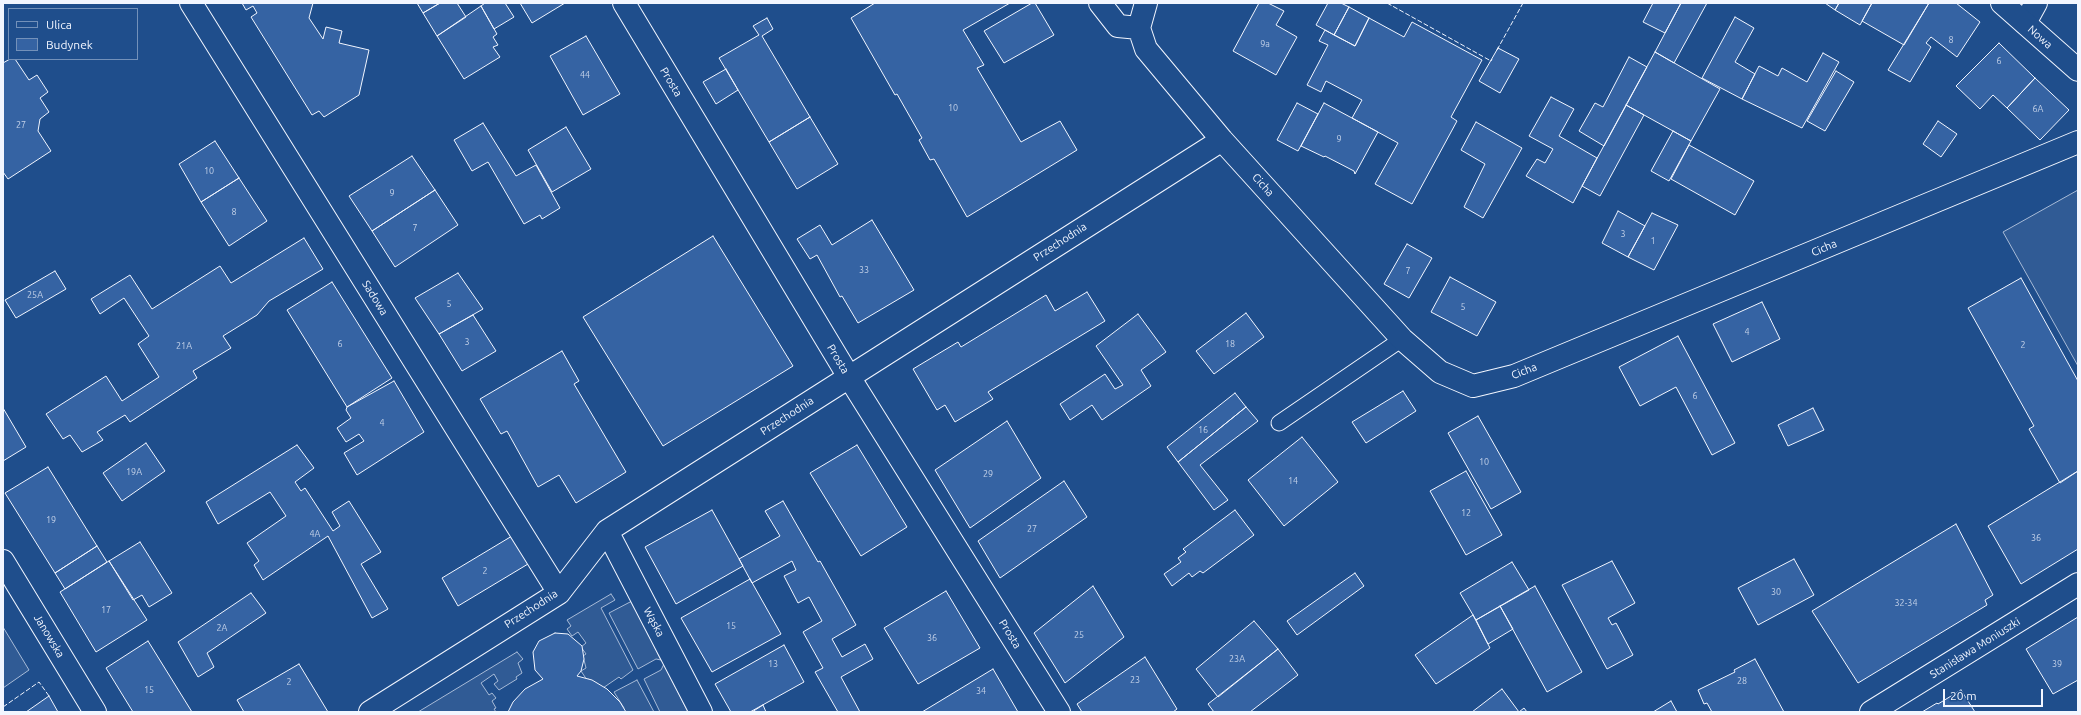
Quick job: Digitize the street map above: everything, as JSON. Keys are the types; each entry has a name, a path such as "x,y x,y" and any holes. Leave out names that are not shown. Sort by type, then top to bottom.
{"street":[{"name":"Sadowa","path":"191,3 559,592"},
{"name":"Prosta","path":"624,3 849,377 1059,712"},
{"path":"1100,3 1118,26 1139,28 1146,3"},
{"name":"Nowa","path":"2002,3 2078,70"},
{"path":"2025,23 2036,3"},
{"name":"Cicha","path":"1139,28 1146,49 1222,140 1402,339 1440,372 1473,386 1514,376 2078,142"},
{"name":"Przechodnia","path":"370,712 559,592 607,531 1222,140"},
{"name":"Wąska","path":"607,531 701,712"},
{"name":"Janowska","path":"3,561 95,712"},
{"name":"Stanisława Moniuszki","path":"1871,712 2078,584"}],"lane":[{"path":"1279,423 1402,339"}],"shaded area":[{"path":"2078,190 2078,366 2003,232"},
{"path":"611,594 615,600 601,608 633,670 621,679 619,677 600,690 593,686 589,679 587,680 581,671 586,668 583,656 586,654 581,647 586,643 578,632 572,636 567,629 571,626 567,620"},
{"path":"632,601 661,660 656,659 638,669 609,613"},
{"path":"3,627 29,670 3,688"},
{"path":"517,652 523,659 518,663 522,673 516,677 517,679 499,690 494,684 498,681 494,674 481,683 489,695 492,693 496,698 492,701 496,708 494,709 496,712 418,712"},
{"path":"664,664 688,712 660,712 644,679 661,670"},
{"path":"637,680 654,712 622,712 624,708 614,692"}],"building":[{"path":"242,3 313,3 309,18 323,39 326,27 342,31 339,43 369,50 359,95 324,117 319,111 312,115 251,17 257,13 253,6 246,10"},
{"path":"417,3 440,3 423,13"},
{"path":"440,3 457,3 466,17 437,36 423,13"},
{"path":"485,3 505,3 514,17 494,29 481,6"},
{"path":"520,3 565,3 532,23"},
{"path":"875,3 1010,3 963,30 984,65 977,68 1021,142 1060,121 1077,150 967,217 934,159 930,160 919,140 922,138 897,94 895,95 851,18"},
{"path":"1032,3 1035,3 1054,35 1004,63 984,31"},
{"path":"1259,3 1268,3 1284,11 1276,25 1297,37 1276,75 1233,51"},
{"path":"1328,3 1341,3 1349,7 1334,35 1316,25"},
{"path":"1653,3 1681,3 1665,33 1643,22"},
{"path":"1681,3 1707,3 1674,63 1655,52"},
{"path":"1825,3 1839,3 1835,10"},
{"path":"1839,3 1872,3 1860,25 1835,10"},
{"path":"1872,3 1929,3 1904,45 1862,21"},
{"path":"1929,3 1956,3 1980,22 1957,57 1931,37 1926,43 1931,47 1910,82 1888,70"},
{"path":"481,6 497,34 493,37 498,45 493,47 500,57 464,79 437,36"},
{"path":"1349,7 1369,18 1355,46 1334,35"},
{"path":"1735,17 1754,28 1735,62 1755,74 1742,99 1702,78"},
{"path":"767,18 773,29 762,36 810,117 769,142 719,58 759,35 753,26"},
{"path":"1369,18 1404,37 1412,22 1482,60 1451,117 1457,121 1412,204 1375,184 1398,143 1352,118 1362,100 1326,81 1321,92 1307,85 1328,45 1319,41 1325,30 1355,46"},
{"path":"586,36 620,94 583,115 550,56"},
{"path":"1999,43 2035,78 2007,108 1993,95 1980,109 1956,86"},
{"path":"1498,48 1519,59 1500,93 1479,81"},
{"path":"1655,52 1720,89 1691,141 1626,105"},
{"path":"1823,53 1839,62 1802,128 1742,99 1759,66 1778,76 1782,68 1807,82"},
{"path":"1629,57 1647,67 1604,146 1579,131 1595,103 1603,107"},
{"path":"8,60 16,60 29,80 37,75 48,92 40,98 49,112 40,119 38,131 51,151 8,179 3,172 3,63"},
{"path":"726,69 738,90 716,104 703,82"},
{"path":"1836,71 1854,82 1825,131 1807,121"},
{"path":"2035,78 2069,110 2040,140 2007,108"},
{"path":"1551,97 1574,109 1559,136 1597,158 1573,203 1526,176 1537,159 1545,163 1553,149 1529,136"},
{"path":"1297,103 1318,114 1298,151 1277,140"},
{"path":"1324,103 1378,132 1355,174 1354,171 1301,146"},
{"path":"1626,105 1644,115 1600,196 1582,186"},
{"path":"810,117 838,164 797,189 769,142"},
{"path":"1938,121 1957,134 1941,157 1923,144"},
{"path":"1476,122 1522,148 1483,218 1464,207 1485,164 1461,150"},
{"path":"483,123 516,176 536,165 560,208 542,219 540,215 524,224 488,162 472,171 454,140"},
{"path":"566,127 591,169 552,192 528,150"},
{"path":"1673,131 1691,141 1669,181 1651,171"},
{"path":"215,141 239,178 201,202 179,164"},
{"path":"1689,145 1754,181 1735,215 1671,179"},
{"path":"412,156 435,190 372,231 349,196"},
{"path":"239,178 267,221 229,246 201,202"},
{"path":"435,190 458,225 395,267 372,231"},
{"path":"1618,211 1645,226 1628,257 1602,243"},
{"path":"1652,213 1678,225 1654,270 1628,257"},
{"path":"872,220 914,290 858,323 842,296 840,297 817,255 810,259 797,239 820,225 832,245"},
{"path":"713,236 793,366 663,446 583,317"},
{"path":"304,238 323,269 269,301 257,315 223,336 231,348 193,371 197,378 130,422 125,415 97,432 103,440 82,452 70,435 63,439 46,414 106,376 122,401 159,377 138,344 149,336 124,298 100,314 91,299 130,275 152,309 220,266 231,283"},
{"path":"1407,244 1432,258 1409,298 1384,284"},
{"path":"55,271 66,289 16,318 5,300"},
{"path":"458,273 483,309 439,334 415,298"},
{"path":"1450,277 1496,302 1477,336 1431,312"},
{"path":"2021,278 2078,381 2078,471 2060,483 2029,429 2034,426 1968,308"},
{"path":"332,282 392,378 347,407 287,310"},
{"path":"1087,292 1105,321 988,392 993,399 955,422 945,405 937,410 913,369 958,342 961,347 1046,295 1055,311"},
{"path":"1762,302 1780,339 1732,362 1713,324"},
{"path":"1246,313 1264,337 1214,374 1196,351"},
{"path":"1138,314 1166,352 1141,370 1151,386 1102,420 1092,405 1070,420 1060,404 1105,374 1115,389 1123,385 1096,346"},
{"path":"473,315 496,351 462,371 439,334"},
{"path":"1678,336 1735,443 1712,455 1676,387 1640,406 1619,367"},
{"path":"562,351 579,381 574,384 626,472 576,503 559,475 538,487 507,431 501,434 480,399"},
{"path":"394,381 424,432 357,475 344,453 364,441 359,434 346,442 337,428 351,418 346,410 347,407"},
{"path":"1403,391 1416,411 1366,443 1352,422"},
{"path":"1235,393 1246,407 1178,462 1167,447"},
{"path":"1246,407 1258,421 1200,465 1228,500 1214,510 1178,462"},
{"path":"3,408 26,447 3,461"},
{"path":"1813,408 1824,430 1788,446 1778,425"},
{"path":"1478,416 1521,492 1491,509 1448,433"},
{"path":"1007,421 1041,478 970,528 935,470"},
{"path":"1302,437 1338,482 1284,526 1248,480"},
{"path":"146,443 165,471 122,501 103,473"},
{"path":"297,445 314,468 295,482 301,491 305,488 333,531 340,526 332,512 349,501 381,552 361,564 388,609 372,618 328,536 263,580 254,565 259,561 247,543 286,516 270,492 218,524 206,502"},
{"path":"857,445 907,527 861,556 810,473"},
{"path":"48,467 97,546 55,573 5,493"},
{"path":"1466,471 1502,535 1466,555 1430,491"},
{"path":"2078,471 2078,549 2021,584 1988,526"},
{"path":"1064,481 1087,517 1000,578 978,541"},
{"path":"783,501 818,562 820,561 856,625 832,639 842,657 865,644 873,659 841,677 860,712 838,712 815,672 823,668 803,632 822,621 809,597 798,603 784,576 796,570 792,561 752,583 739,559 780,536 765,511"},
{"path":"712,510 743,566 676,604 645,547"},
{"path":"1235,510 1254,535 1203,573 1200,571 1192,577 1189,573 1172,586 1164,574 1181,562 1178,558 1186,552 1183,549"},
{"path":"1956,524 1993,595 1985,600 1987,605 1858,683 1812,611"},
{"path":"512,536 528,564 458,606 442,578"},
{"path":"140,542 172,593 149,607 142,595 133,600 109,561"},
{"path":"97,546 107,562 65,589 55,573"},
{"path":"1794,559 1814,595 1758,625 1738,588"},
{"path":"109,561 147,620 96,652 60,592"},
{"path":"1612,561 1635,603 1608,618 1612,625 1616,623 1633,655 1607,669 1562,585"},
{"path":"1512,562 1529,590 1476,620 1460,593"},
{"path":"1355,573 1364,586 1297,635 1287,621"},
{"path":"750,579 781,634 712,672 681,618"},
{"path":"1093,586 1124,637 1065,683 1034,633"},
{"path":"1535,586 1582,672 1547,692 1500,606"},
{"path":"946,591 980,648 918,684 884,628"},
{"path":"251,593 266,613 207,653 214,667 198,677 178,642"},
{"path":"1500,606 1513,629 1488,644 1476,620"},
{"path":"1473,615 1490,648 1436,684 1415,655"},
{"path":"2078,617 2078,680 2053,694 2026,649"},
{"path":"1254,621 1278,649 1218,697 1196,669"},
{"path":"555,633 568,634 582,646 584,659 581,671 577,676 592,680 607,689 620,702 626,712 508,712 513,702 525,689 543,679 535,670 533,652 539,641"},
{"path":"148,641 192,712 133,712 106,668"},
{"path":"784,645 804,682 750,712 731,712 715,684"},
{"path":"1278,649 1298,675 1250,712 1214,712 1208,704"},
{"path":"1145,657 1177,709 1173,712 1082,712 1077,704"},
{"path":"1755,659 1784,712 1712,712 1707,703 1704,704 1698,690 1735,672 1734,670"},
{"path":"299,664 328,712 244,712 237,700"},
{"path":"993,669 1018,712 922,712"},
{"path":"1502,689 1519,712 1472,712"},
{"path":"1961,690 1975,712 1922,712 1937,703 1938,704"},
{"path":"49,696 58,712 26,712"},
{"path":"1671,701 1677,712 1653,712"},
{"path":"763,705 766,712 752,712"},
{"path":"1524,708 1527,712 1519,712"}],"fence":[{"path":"1387,3 1491,61 1492,59"},
{"path":"1497,50 1523,3"},
{"path":"3,707 39,682 49,696"}]}
